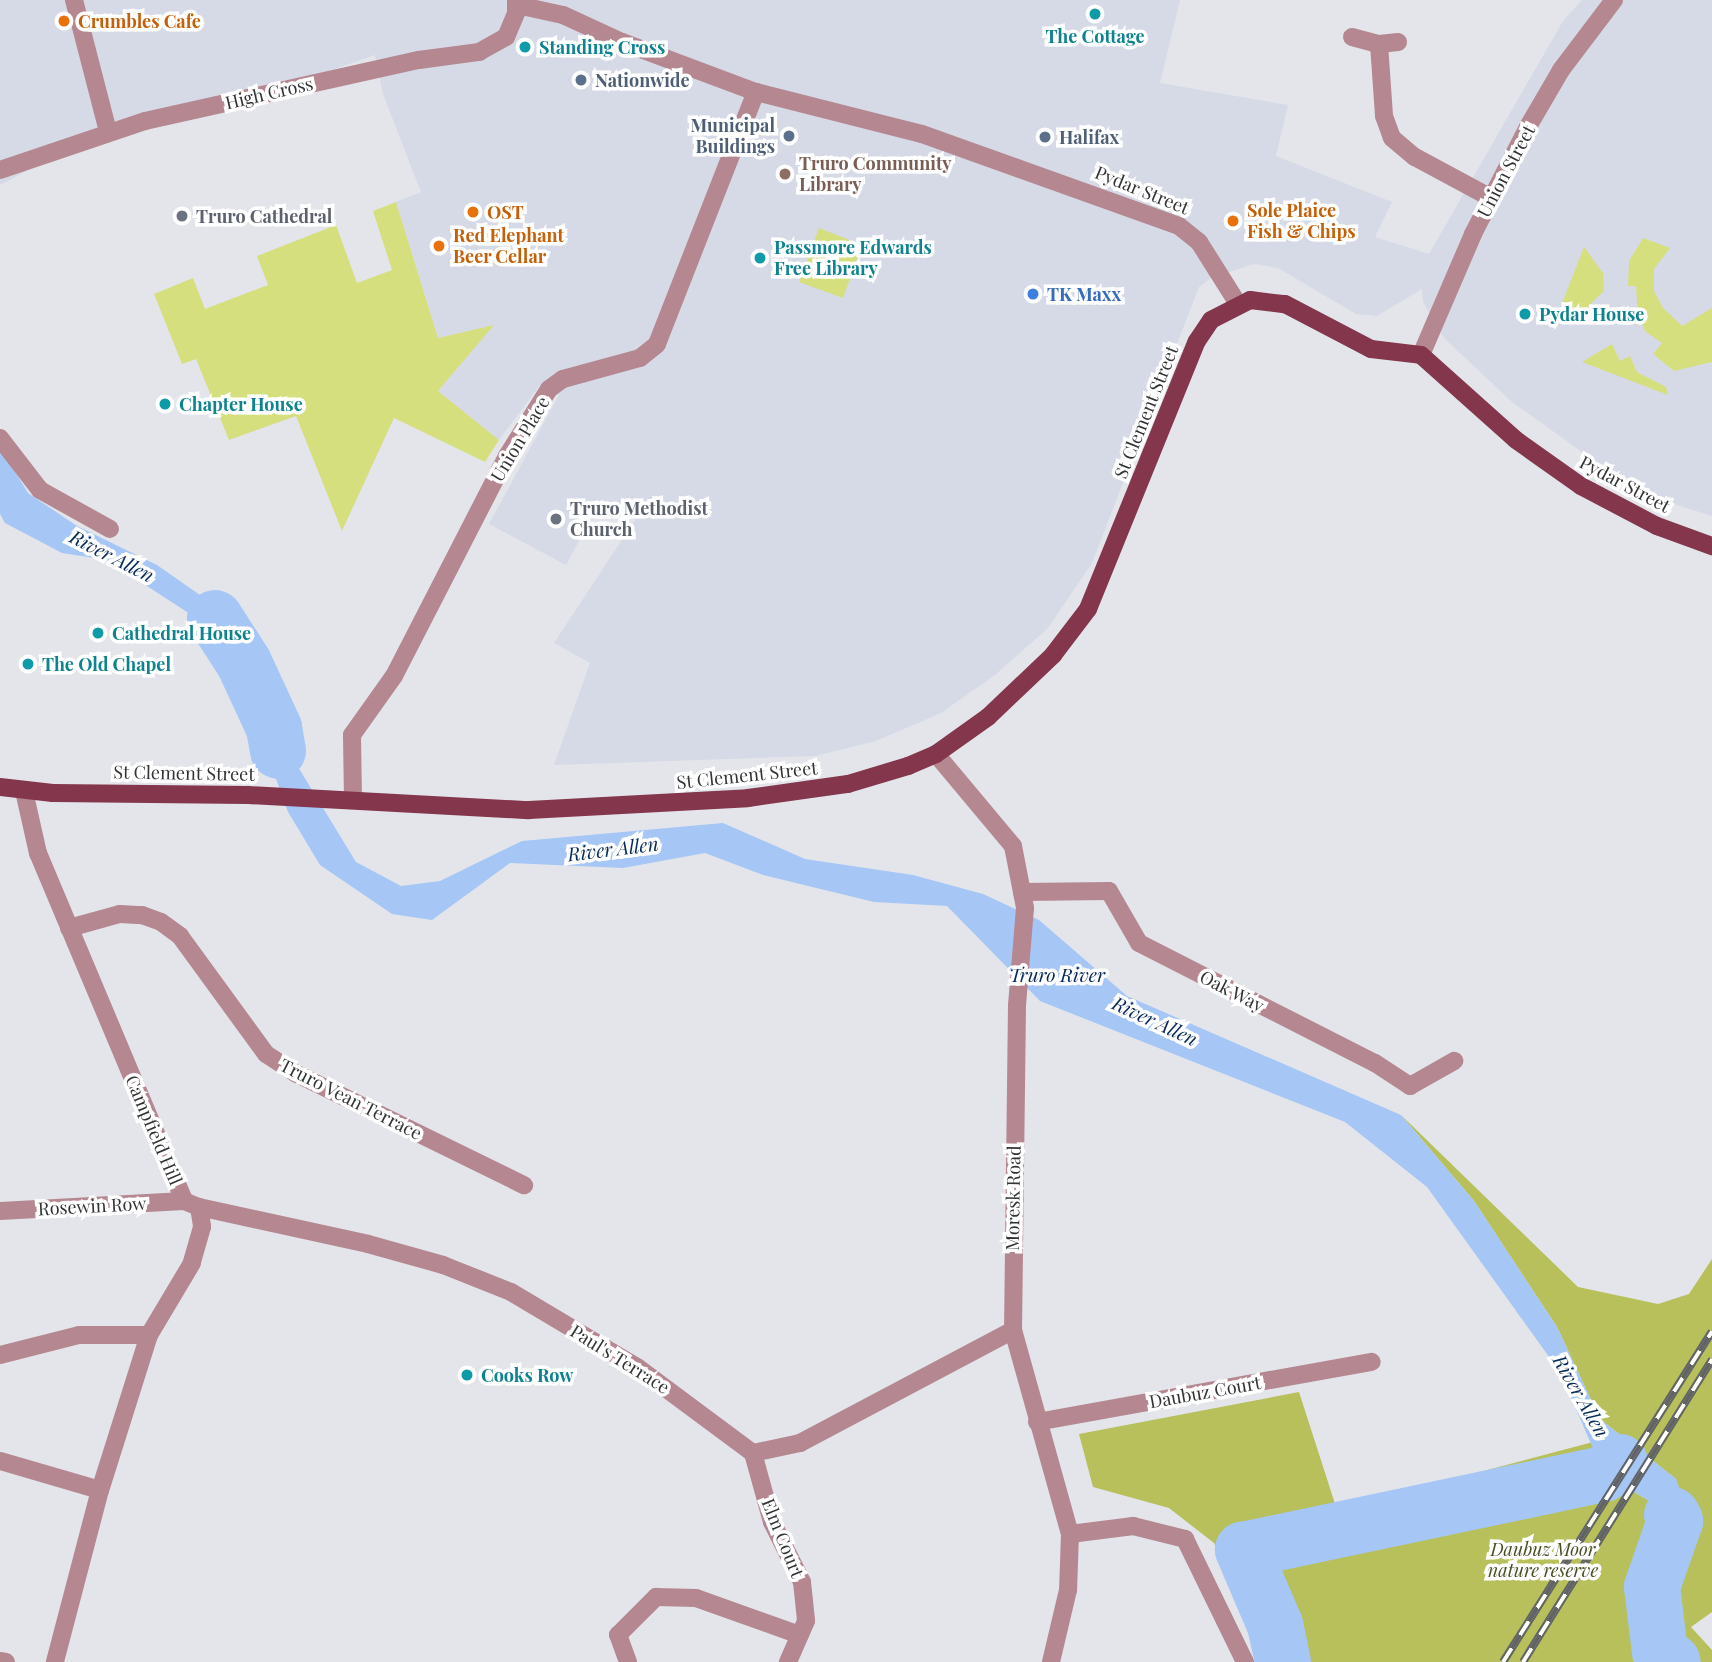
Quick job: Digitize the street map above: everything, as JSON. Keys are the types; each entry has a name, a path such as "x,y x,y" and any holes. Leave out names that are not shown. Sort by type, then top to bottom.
{"main road":[{"path":"1238,304 1273,300 1371,349 1421,355"},
{"name":"St Clement Street","path":"0,787 24,791 353,800 529,810 748,798 880,777 936,754 1021,688 1088,609 1197,341 1211,320 1238,304"},
{"name":"Pydar Street","path":"1421,355 1516,440 1581,486 1657,526 1712,545"}],"street":[{"path":"74,0 108,131"},
{"name":"Union Street","path":"1421,355 1491,198 1560,70 1615,0"},
{"name":"High Cross","path":"0,170 108,131 409,62 465,56 491,47 510,29 516,2"},
{"name":"Pydar Street","path":"516,2 563,15 622,42 756,92 922,134 1179,226 1199,242 1238,304"},
{"path":"1352,37 1379,44 1398,42"},
{"path":"1379,44 1384,116 1392,138 1415,157 1491,198"},
{"name":"Union Place","path":"353,800 352,735 394,676 507,456 549,390 563,379 640,358 657,344 756,92"},
{"path":"0,438 40,491 110,529"},
{"name":"Moresk Road","path":"936,754 1013,846 1023,900 1017,1005 1013,1329 1070,1534 1068,1590 1051,1662"},
{"name":"Campfield Hill","path":"24,791 38,853 202,1227 192,1263 149,1335 100,1490 55,1662"},
{"name":"Oak Way","path":"1023,900 1109,891 1139,943 1375,1063 1410,1086 1454,1061"},
{"name":"Truro Vean Terrace","path":"69,928 120,914 142,915 161,922 180,936 266,1054 297,1074 524,1185"},
{"name":"Rosewin Row","path":"0,1211 192,1204"},
{"name":"Paul's Terrace","path":"192,1204 368,1244 443,1265 511,1292 637,1367 753,1453"},
{"path":"753,1453 800,1443 1013,1329"},
{"path":"0,1355 79,1335 149,1335"},
{"name":"Daubuz Court","path":"1037,1422 1372,1362"},
{"name":"Elm Court","path":"753,1453 772,1522 802,1582 806,1622 788,1662"},
{"path":"0,1461 100,1490"},
{"path":"1070,1534 1133,1526 1185,1539 1245,1662"},
{"path":"628,1662 618,1635 656,1597 696,1598 800,1635"},
{"path":"0,1661 6,1662"}],"shaded area":[{"path":"0,0 1180,0 1160,83 1288,105 1276,156 1392,202 1375,237 1429,254 1563,21 1582,0 1712,0 1712,516 1664,501 1627,484 1512,402 1444,338 1423,302 1422,289 1377,316 1356,314 1278,268 1254,264 1211,278 1199,287 1092,563 1048,628 995,675 941,713 876,741 815,756 554,765 590,663 554,643 635,520 600,502 566,565 489,524 559,395 540,385 499,440 438,391 493,326 438,338 396,202 421,192 383,94 375,55 266,93 149,126 38,165 0,185"}],"green space":[{"path":"396,202 438,338 494,325 438,391 499,440 485,462 394,418 342,531 296,416 229,440 196,359 182,364 154,294 193,278 205,309 268,285 257,256 336,225 357,283 392,270 373,211"},
{"path":"819,228 862,245 843,298 799,282"},
{"path":"1643,238 1670,248 1654,269 1654,291 1663,308 1682,326 1712,308 1712,362 1674,371 1653,354 1662,343 1646,332 1638,317 1636,286 1628,286 1629,261"},
{"path":"1584,247 1603,273 1604,291 1586,308 1559,311"},
{"path":"1612,344 1620,361 1630,356 1637,372 1666,387 1668,395 1582,362"},
{"name":"Daubuz Moor nature reserve","path":"1401,1115 1578,1287 1658,1304 1689,1294 1712,1259 1712,1612 1691,1627 1712,1650 1712,1662 1265,1662 1214,1543 1169,1508 1093,1487 1079,1434 1299,1392 1337,1510 1593,1442 1604,1474 1656,1505 1659,1537 1644,1565 1652,1586 1676,1479 1600,1419 1557,1327 1474,1201"}],"water":[{"name":"Truro River","path":"0,447 28,493 77,526 157,565 220,609 252,656 254,686 270,721 356,862 401,886 440,881 522,841 723,823 805,859 913,875 983,894 1039,920 1127,996 1401,1115 1474,1201 1557,1327 1600,1419 1676,1479 1693,1522 1652,1587 1644,1565 1659,1537 1656,1505 1604,1474 1560,1372 1427,1187 1345,1122 1040,1001 947,906 874,902 763,875 705,853 623,868 510,863 432,920 392,914 320,865 288,812 239,676 210,627 107,560 62,553 5,523 0,514"}],"waterway":[{"name":"River Allen","path":"215,618 244,663 274,728 278,751"},
{"path":"1283,1662 1275,1625 1243,1550 1604,1474 1620,1462"},
{"name":"River Allen","path":"1672,1515 1675,1521 1652,1587 1660,1652 1673,1662"}],"railway":[{"path":"1503,1662 1712,1331"},
{"path":"1523,1662 1712,1359"}],"place":[{"name":"The Cottage","path":"1095,14"},
{"name":"Crumbles Cafe","path":"64,21"},
{"name":"Standing Cross","path":"525,47"},
{"name":"Nationwide","path":"581,80"},
{"name":"Municipal Buildings","path":"789,136"},
{"name":"Halifax","path":"1045,137"},
{"name":"Truro Community Library","path":"785,174"},
{"name":"OST","path":"473,212"},
{"name":"Truro Cathedral","path":"182,216"},
{"name":"Sole Plaice Fish & Chips","path":"1233,221"},
{"name":"Red Elephant Beer Cellar","path":"439,246"},
{"name":"Passmore Edwards Free Library","path":"760,258"},
{"name":"TK Maxx","path":"1033,294"},
{"name":"Pydar House","path":"1525,314"},
{"name":"Chapter House","path":"165,404"},
{"name":"Truro Methodist Church","path":"556,519"},
{"name":"Cathedral House","path":"98,633"},
{"name":"The Old Chapel","path":"28,664"},
{"name":"Cooks Row","path":"467,1375"}]}
